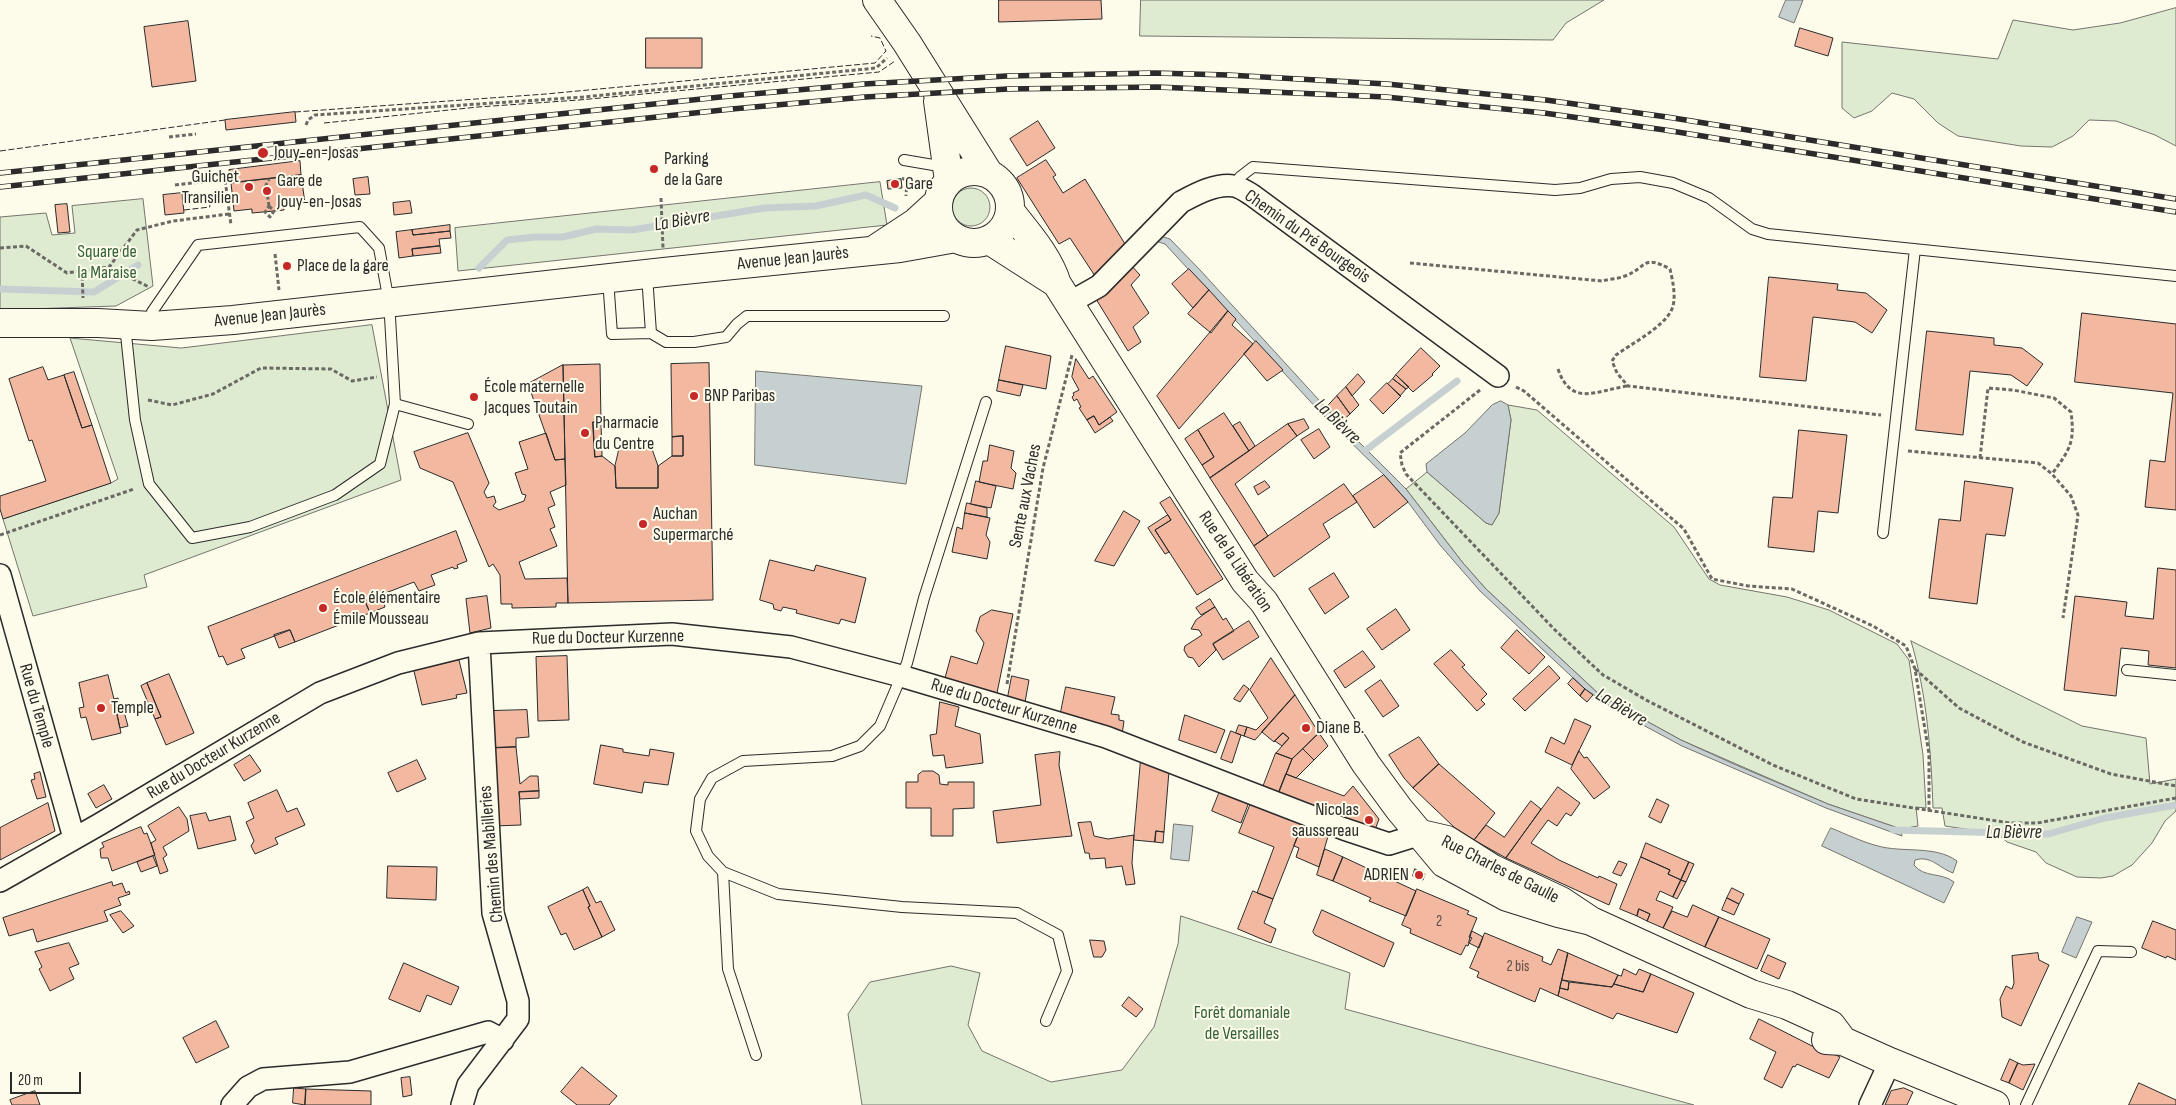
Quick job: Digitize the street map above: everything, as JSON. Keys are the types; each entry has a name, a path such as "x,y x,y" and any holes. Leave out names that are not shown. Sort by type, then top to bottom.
{"main road":[{"path":"877,0 907,42 989,174"},
{"path":"873,250 915,223 945,183 968,171 979,171 989,174 1000,181 1007,191 1010,200 1009,218 1001,232 989,240 968,243 956,238 942,224 938,213 945,183 937,92"},
{"name":"Rue de la Libération","path":"1010,211 1042,252 1063,293 1245,581 1264,602 1366,764 1399,809 1421,834"},
{"name":"Avenue Jean Jaurès","path":"0,323 152,326 389,310 540,286 609,286 653,273 665,285 713,267 900,248 956,238"},
{"name":"Rue de la Libération","path":"989,240 1063,293"},
{"name":"Rue Charles de Gaulle","path":"1421,834 1444,863 1507,897 1558,913 1592,921 1751,994 1779,1018 1824,1040 1843,1041 1995,1105"}],"street":[{"name":"Chemin du Pré Bourgeois","path":"1063,293 1099,286 1181,202 1198,193 1214,188 1234,186 1252,194 1498,376"},
{"name":"Rue du Temple","path":"0,575 74,838"},
{"name":"Rue du Docteur Kurzenne","path":"0,881 320,694 398,663 479,643 672,634 791,647 901,676 1106,738 1344,829 1389,844 1421,834"},
{"name":"Chemin des Mabilleries","path":"462,1105 468,1085 504,1040 518,1019 518,1000 492,912 479,643"},
{"path":"232,1105 248,1088 263,1079 350,1072 488,1032 504,1040"},
{"path":"1870,1105 1890,1062"}],"lane":[{"path":"904,160 945,183"},
{"path":"1234,186 1240,177 1253,168 1555,190 1580,188 1611,179 1640,177 1672,183 1709,198 1752,228 1768,234 2176,276"},
{"path":"125,325 135,420 149,484 192,538 250,527 335,495 380,464 396,404 389,310 379,248 360,227 198,245 152,312 152,326"},
{"path":"1883,533 1915,249"},
{"path":"651,332 653,273"},
{"path":"609,286 612,334 651,332 666,342 694,342 726,338 737,324 747,316 944,316"},
{"path":"986,402 924,598 907,663 880,726 860,746 832,756 743,761 712,778 700,799 696,831 708,856 723,872 778,894 902,907 1017,913 1058,935 1067,972 1046,1021"},
{"path":"396,404 468,424"},
{"path":"2126,670 2176,676"},
{"path":"723,872 728,969 756,1055"},
{"path":"2026,1105 2098,951 2130,952"}],"path":[{"path":"306,125 308,120 315,115 583,97 876,68 887,58"},
{"path":"169,137 196,134"},
{"path":"900,177 907,181 906,200"},
{"path":"175,185 225,179 232,242"},
{"path":"270,179 266,185 269,206 274,211 270,216"},
{"path":"653,273 661,198"},
{"path":"269,206 265,212 270,216 280,298"},
{"path":"109,267 136,230 173,221 229,214"},
{"path":"0,248 26,246 67,273 109,267 131,278"},
{"path":"1410,264 1602,281 1626,276 1645,263 1657,262 1670,270 1674,286 1671,311 1658,325 1616,355 1612,361 1617,373 1628,386"},
{"path":"82,270 82,286"},
{"name":"Sente aux Vaches","path":"1003,707 1043,468 1074,347"},
{"path":"133,398 172,405 213,394 261,368 331,369 352,381 394,374"},
{"path":"1558,369 1563,383 1571,391 1583,395 1628,386 1896,416"},
{"path":"1928,812 1928,754 1915,669 1906,646 1874,626 1792,589 1748,586 1712,579 1684,529 1524,391 1498,376 1400,454 1402,465 1412,481 1556,630 1603,675 1648,701 1773,765 1856,799 1928,812 2010,823 2037,823 2176,798"},
{"path":"1980,458 1988,388 2013,390 2054,398 2071,412 2074,434 2068,452 2052,474"},
{"path":"1892,449 2038,463 2052,474 2071,496 2078,515 2063,618"},
{"path":"0,535 149,484"},
{"path":"1915,669 1959,708 2023,742 2111,774 2176,786"}],"green space":[{"path":"1141,0 1604,0 1566,23 1553,40 1140,36"},
{"path":"2176,8 2176,146 2155,135 2116,121 2089,120 2073,136 2052,147 2021,146 1958,136 1938,123 1914,99 1892,93 1872,111 1854,118 1842,108 1842,42 1998,59 2013,20 2073,30 2120,23"},
{"path":"880,182 887,225 458,271 455,228"},
{"path":"971,188 984,194 990,207 984,220 971,226 958,220 952,207 958,194"},
{"name":"Square de la Maraise","path":"143,199 153,286 116,306 0,310 0,217 46,213 52,235 75,233 72,206"},
{"path":"372,325 401,480 144,575 147,587 33,616 3,519 118,479 70,338 181,348"},
{"path":"1508,405 1537,410 1674,527 1709,579 1720,585 1787,597 1829,610 1897,644 1909,660 1923,755 1926,808 1916,807 1918,826 1901,829 1828,804 1681,740 1601,696 1486,589 1463,563 1406,489 1427,472 1486,523 1492,525 1499,513 1511,420"},
{"path":"1911,641 2082,726 2146,738 2150,784 2176,779 2176,811 2165,821 2152,843 2132,865 2113,876 2101,878 2077,877 2046,863 2036,852 2007,842 1998,834 1945,826 1942,808 1933,808 1927,723 1921,682"},
{"name":"Forêt domaniale de Versailles","path":"1181,916 1350,973 1345,1009 1694,1105 862,1105 848,1014 870,982 951,966 980,973 968,1025 982,1051 1051,1082 1122,1070 1154,1027 1178,944"}],"water":[{"path":"1786,0 1803,0 1794,23 1779,17"},
{"path":"1154,234 1170,239 1340,423 1406,489 1463,563 1486,589 1601,696 1681,740 1828,804 1901,829 1902,836 1826,808 1682,746 1617,711 1585,689 1480,591 1384,475 1321,413 1165,244 1149,239"},
{"path":"756,371 922,386 906,484 755,465"},
{"path":"1501,401 1508,405 1511,420 1499,513 1492,525 1486,523 1427,472 1426,464 1465,433 1492,405"},
{"path":"1174,824 1193,826 1189,861 1171,859"},
{"path":"1831,828 1878,846 1929,851 1948,856 1957,861 1953,873 1926,859 1915,860 1914,865 1923,872 1944,877 1954,882 1944,903 1822,846"},
{"path":"2077,917 2092,922 2076,958 2062,952"}],"building":[{"path":"999,0 1101,0 1102,19 999,22"},
{"path":"188,21 196,81 152,87 144,27"},
{"path":"1800,28 1833,38 1828,56 1795,46"},
{"path":"646,38 702,38 702,68 646,68"},
{"path":"295,112 296,122 226,130 225,120"},
{"path":"1038,121 1055,148 1027,166 1010,139"},
{"path":"1046,160 1056,175 1053,177 1063,193 1085,179 1125,244 1097,279 1070,238 1059,244 1017,178"},
{"path":"300,161 301,175 231,183 229,170"},
{"name":"Gare de Jouy-en-Josas","path":"301,175 305,203 284,206 284,210 252,213 252,209 234,211 231,183"},
{"path":"368,177 370,194 355,195 353,179"},
{"name":"Gare","path":"901,179 902,188 888,189 887,181"},
{"path":"182,193 184,213 165,215 163,195"},
{"path":"410,201 412,213 394,215 393,203"},
{"path":"67,204 70,232 58,233 55,205"},
{"path":"450,225 450,231 413,235 412,230"},
{"path":"412,230 413,235 450,231 451,238 439,239 440,246 412,249 413,256 399,258 396,232"},
{"path":"440,246 441,253 413,256 412,249"},
{"path":"1128,262 1140,275 1131,285 1149,313 1133,327 1141,342 1128,351 1096,299"},
{"path":"1189,269 1209,290 1193,308 1172,284"},
{"path":"1769,277 1838,284 1837,290 1866,293 1887,310 1872,333 1855,322 1813,317 1806,381 1760,377"},
{"path":"1209,290 1228,311 1211,333 1188,314"},
{"path":"1228,311 1236,319 1232,325 1253,344 1179,429 1157,396"},
{"path":"2082,313 2176,324 2176,510 2145,507 2150,460 2165,462 2173,393 2075,382"},
{"path":"1927,331 1994,338 1994,345 2022,348 2043,364 2027,386 2011,375 1970,371 1963,435 1916,430"},
{"path":"1256,341 1283,370 1267,381 1244,354"},
{"path":"1006,346 1051,356 1046,389 999,380"},
{"path":"1421,348 1440,366 1433,375 1413,392 1396,375"},
{"path":"1076,359 1089,379 1093,376 1117,412 1099,425 1094,416 1087,420 1079,408 1081,407 1077,399 1074,401 1072,397 1073,393 1079,390 1072,377"},
{"path":"709,363 713,600 568,603 563,365 600,364 601,422 593,422 595,457 602,456 615,466 616,488 658,488 658,466 672,456 683,456 683,436 672,437 671,364"},
{"path":"563,365 565,459 555,460 528,384"},
{"path":"43,367 48,380 64,375 82,428 92,425 111,483 3,519 0,509 0,496 46,481 32,440 29,441 9,379"},
{"path":"74,372 92,425 82,428 64,375"},
{"path":"1358,374 1365,382 1352,396 1346,387"},
{"path":"1396,375 1409,387 1406,389 1393,379"},
{"path":"1393,379 1406,389 1400,396 1388,384"},
{"path":"999,380 1023,385 1020,396 997,391"},
{"path":"1387,383 1401,396 1383,414 1370,400"},
{"path":"1346,387 1359,405 1350,414 1337,396"},
{"path":"1337,396 1350,414 1340,423 1326,408"},
{"path":"1224,413 1249,451 1210,478 1202,465 1214,457 1198,430"},
{"path":"1094,416 1099,425 1110,417 1113,421 1095,433 1087,420"},
{"path":"1304,419 1309,428 1297,436 1288,424"},
{"path":"593,422 601,422 602,456 595,457"},
{"path":"1240,422 1255,446 1249,451 1233,426"},
{"path":"1288,424 1297,436 1235,484 1268,536 1254,546 1210,478"},
{"path":"1319,429 1330,447 1314,459 1301,440"},
{"path":"1198,430 1214,457 1202,465 1185,439"},
{"path":"1799,430 1847,435 1838,513 1818,511 1814,552 1768,547 1773,497 1792,498"},
{"path":"468,433 489,483 484,492 487,498 494,496 496,502 493,506 499,510 524,501 526,495 522,494 515,473 528,469 519,442 546,433 555,460 565,459 566,485 550,492 555,505 548,508 555,527 550,529 557,546 519,562 525,579 567,578 568,603 556,603 556,607 512,608 512,604 501,604 500,575 493,564 489,567 453,482 420,468 414,452"},
{"path":"683,436 683,456 672,456 672,437"},
{"path":"990,445 1014,451 1011,468 1016,473 1013,489 979,482 983,461 987,461"},
{"path":"620,446 651,446 658,466 658,488 616,488 615,466"},
{"path":"1384,475 1408,502 1374,528 1353,496"},
{"path":"976,481 996,486 991,508 971,504"},
{"path":"1265,481 1270,487 1258,495 1254,487"},
{"path":"1965,481 2013,488 2005,536 1986,534 1977,604 1929,598 1939,519 1960,521"},
{"path":"1344,484 1357,502 1323,524 1330,537 1274,577 1254,546"},
{"path":"1170,497 1223,579 1197,595 1155,530 1171,520 1160,503"},
{"path":"967,503 987,508 987,517 965,513"},
{"path":"1124,511 1140,521 1114,566 1095,561"},
{"path":"965,513 990,518 986,535 990,542 987,559 952,552 957,527 962,529"},
{"path":"1168,515 1171,520 1155,530 1169,552 1165,554 1148,528"},
{"path":"456,531 467,561 457,565 458,568 454,569 453,567 431,575 435,585 419,591 414,582 365,601 370,613 295,642 290,630 241,649 245,658 227,665 223,656 219,657 208,627"},
{"path":"770,560 814,571 816,565 866,578 855,623 841,619 839,624 796,613 797,610 783,607 781,611 774,609 773,604 760,600"},
{"path":"2158,568 2176,570 2176,668 2148,665 2149,651 2121,648 2116,696 2064,690 2075,596 2127,602 2125,616 2153,619"},
{"path":"1334,573 1349,597 1325,614 1309,589"},
{"path":"381,595 385,607 370,613 365,601"},
{"path":"487,596 491,628 470,633 466,599"},
{"path":"1210,599 1215,607 1201,615 1196,608"},
{"path":"1215,607 1223,620 1226,618 1234,631 1213,644 1216,650 1199,667 1193,658 1188,657 1184,650 1185,646 1202,635 1199,630 1191,629 1196,620"},
{"path":"1396,609 1410,630 1382,650 1367,629"},
{"path":"992,610 1013,614 997,693 945,678 951,656 977,664 984,643 976,631 980,617"},
{"path":"1249,621 1259,637 1223,660 1213,644"},
{"path":"290,630 295,642 279,648 274,635"},
{"path":"1517,630 1545,657 1529,674 1501,648"},
{"path":"1451,650 1465,665 1462,667 1487,694 1481,700 1485,704 1477,711 1434,664"},
{"path":"1363,651 1375,667 1345,688 1334,671"},
{"path":"567,656 569,720 538,721 536,657"},
{"path":"1271,658 1295,695 1255,740 1244,736 1247,727 1256,730 1268,718 1250,690"},
{"path":"459,660 467,693 456,695 457,698 422,705 414,671"},
{"path":"1549,666 1560,678 1525,711 1513,699"},
{"path":"169,674 194,733 166,745 155,719 161,717 147,683"},
{"name":"Temple","path":"108,675 114,699 118,698 121,708 116,710 121,733 92,740 86,717 81,718 79,708 84,707 79,683"},
{"path":"1012,676 1029,680 1025,702 1008,697"},
{"path":"1573,678 1585,689 1580,696 1568,684"},
{"path":"1381,680 1399,706 1383,717 1365,691"},
{"path":"147,683 161,717 155,719 141,686"},
{"path":"1244,685 1249,689 1240,702 1234,699"},
{"path":"1066,687 1115,697 1111,714 1119,715 1119,720 1124,721 1122,735 1060,717"},
{"path":"1585,689 1593,695 1587,702 1580,696"},
{"path":"1295,695 1319,733 1292,759 1276,753 1289,738 1283,733 1274,742 1262,732"},
{"path":"940,702 959,707 955,726 980,734 983,763 946,768 944,755 933,756 930,735 936,734"},
{"path":"123,708 128,726 120,728 116,710"},
{"path":"527,710 529,737 516,738 516,747 491,748 490,711"},
{"path":"1185,715 1225,730 1216,753 1179,740"},
{"path":"1575,719 1591,726 1572,765 1545,752 1551,737 1564,744"},
{"path":"1239,725 1247,727 1244,736 1236,733"},
{"path":"1231,731 1241,735 1232,763 1221,759"},
{"path":"1283,733 1289,738 1282,746 1275,741"},
{"path":"1319,733 1328,746 1314,760 1303,749"},
{"path":"1419,737 1439,764 1413,788 1389,755"},
{"path":"601,745 623,749 623,752 649,756 650,749 674,753 668,785 644,782 642,793 594,784"},
{"path":"516,747 520,784 530,776 538,776 539,791 519,792 521,825 494,826 491,748"},
{"path":"1303,749 1314,760 1296,778 1286,774 1292,759"},
{"path":"1579,751 1584,758 1587,757 1610,787 1594,799 1571,769"},
{"path":"1060,752 1059,765 1072,836 997,843 993,811 1041,805 1035,755"},
{"path":"1276,753 1292,759 1279,792 1263,787"},
{"path":"250,755 261,771 244,781 234,765"},
{"path":"1141,759 1169,771 1164,832 1156,831 1155,842 1134,840"},
{"path":"417,760 426,779 397,792 388,773"},
{"path":"1439,764 1495,813 1474,840 1455,828 1413,788"},
{"path":"923,771 933,771 939,775 940,784 948,785 948,782 974,782 974,808 953,809 953,836 931,836 931,808 906,808 906,782 918,782 918,775"},
{"path":"40,772 46,797 37,799 31,780 35,779 34,774"},
{"path":"1286,774 1344,796 1353,786 1379,819 1375,830 1279,792"},
{"path":"104,785 112,799 96,808 88,794"},
{"path":"1558,787 1580,803 1571,816 1566,813 1557,826 1548,820 1531,843 1559,860 1598,878 1599,876 1617,884 1609,905 1506,858"},
{"path":"277,790 287,812 297,808 305,825 275,838 278,844 255,854 251,846 254,841 246,822 254,818 248,803"},
{"path":"539,791 539,798 520,799 519,792"},
{"path":"1220,791 1249,802 1241,823 1212,811"},
{"path":"1657,799 1669,805 1661,823 1649,817"},
{"path":"1531,801 1541,809 1506,858 1474,840 1486,825 1504,837"},
{"path":"48,803 55,831 0,860 0,828"},
{"path":"1251,803 1303,823 1273,899 1257,893 1274,847 1239,833"},
{"path":"179,807 187,819 189,831 163,847 167,855 163,858 168,871 160,874 151,843 156,840 148,826"},
{"path":"206,813 209,821 230,816 236,840 198,849 190,816"},
{"path":"1091,822 1094,836 1108,839 1134,835 1132,863 1135,884 1126,885 1122,866 1106,868 1105,858 1090,859 1089,853 1085,853 1078,823"},
{"path":"1303,823 1329,833 1319,867 1296,857 1299,848 1294,846"},
{"path":"141,827 144,834 147,833 155,855 112,871 108,858 101,858 100,849 104,847 102,843"},
{"path":"1156,831 1164,832 1163,843 1155,842"},
{"path":"1646,843 1689,862 1681,880 1668,874 1670,870 1641,857"},
{"path":"1325,849 1343,857 1333,881 1317,875"},
{"path":"153,856 157,866 141,872 137,862"},
{"path":"1343,857 1416,891 1406,916 1369,901 1371,898 1333,881"},
{"path":"1641,857 1670,870 1668,874 1681,880 1673,897 1660,891 1656,900 1673,907 1663,928 1647,921 1650,914 1639,909 1637,916 1620,909"},
{"path":"1619,861 1627,864 1621,876 1613,873"},
{"path":"1689,862 1694,864 1686,882 1681,880"},
{"path":"388,866 437,867 436,900 387,898"},
{"name":"ADRIEN","path":"1415,869 1425,874 1423,880 1413,876"},
{"path":"1681,880 1686,882 1677,899 1673,897"},
{"path":"112,882 113,886 122,883 126,893 129,891 130,894 118,898 121,905 104,911 108,921 37,942 33,929 9,936 3,918"},
{"path":"588,887 596,903 601,901 615,930 602,937 588,907 590,906 583,890"},
{"path":"1732,888 1744,894 1739,904 1727,898"},
{"path":"1417,889 1469,911 1467,914 1477,918 1469,937 1472,938 1461,955 1410,933 1411,929 1402,925"},
{"path":"583,890 590,906 588,907 602,937 574,950 566,933 561,935 548,907"},
{"path":"1253,891 1273,899 1264,923 1276,929 1271,943 1238,929"},
{"path":"1727,898 1739,904 1734,915 1722,910"},
{"path":"1693,905 1719,917 1705,947 1663,928 1672,911 1687,917"},
{"path":"1639,909 1650,914 1647,921 1637,916"},
{"path":"1322,910 1394,943 1384,967 1315,935 1313,932"},
{"path":"121,911 134,926 123,933 110,915"},
{"path":"1719,917 1770,939 1757,969 1705,947"},
{"path":"2153,921 2176,930 2176,960 2142,948"},
{"path":"1472,931 1483,937 1479,948 1469,943"},
{"path":"1485,933 1543,957 1542,961 1551,965 1558,949 1568,953 1558,996 1540,988 1535,1002 1477,977 1479,972 1470,968"},
{"path":"1090,940 1104,941 1106,950 1102,957 1094,957"},
{"path":"69,943 79,964 69,968 74,979 50,991 39,969 42,967 35,952"},
{"path":"1568,953 1618,975 1612,987 1562,980"},
{"path":"2038,953 2039,960 2049,965 2021,1026 2002,1017 2000,999 2006,986 2012,989 2014,983 2012,956"},
{"path":"1768,955 1786,963 1779,979 1761,971"},
{"path":"404,963 459,987 451,1005 427,995 420,1012 389,999"},
{"path":"1624,969 1636,975 1639,969 1651,974 1643,992 1614,984 1618,975 1621,976"},
{"path":"1651,974 1694,993 1677,1033 1617,1013 1613,1019 1558,996 1560,988 1568,990 1569,982 1612,987 1614,984 1643,992"},
{"path":"1562,980 1569,982 1568,990 1560,988"},
{"path":"1129,997 1143,1009 1136,1017 1122,1006"},
{"path":"1759,1019 1818,1049 1819,1047 1840,1057 1829,1078 1797,1064 1795,1067 1793,1066 1782,1088 1764,1079 1776,1052 1750,1039"},
{"path":"216,1021 229,1047 196,1063 183,1038"},
{"path":"2010,1059 2018,1063 2009,1083 2001,1080"},
{"path":"2018,1063 2023,1065 2035,1064 2023,1090 2009,1083"},
{"path":"582,1067 617,1096 609,1105 577,1105 561,1092"},
{"path":"410,1077 412,1095 403,1097 401,1078"},
{"path":"2139,1083 2176,1100 2176,1105 2129,1105"},
{"path":"294,1088 306,1089 305,1105 293,1103"},
{"path":"1904,1088 1913,1092 1907,1105 1885,1105 1891,1091"},
{"path":"306,1089 371,1091 371,1105 305,1105"},
{"path":"35,1091 40,1105 12,1105 10,1100"}],"waterway":[{"name":"La Bièvre","path":"479,268 507,240 563,237 596,229 632,230 764,208 816,206 866,195 895,208"},
{"path":"0,289 94,292 138,265"},
{"path":"1366,450 1457,381"},
{"name":"La Bièvre","path":"1893,830 2048,834 2105,818 2176,805"}],"railway":[{"path":"0,173 730,96 864,84 1007,76 1155,73 1387,84 1546,100 1667,117 2176,199"},
{"path":"0,187 732,109 865,97 1008,89 1157,87 1386,97 1544,113 1665,130 2176,212"}],"fence":[{"path":"295,112 546,94 875,63 886,51 880,38 871,36"},
{"path":"324,123 478,107 579,100 879,72 895,61"},
{"path":"0,151 225,120"},
{"path":"184,210 210,207 209,201 223,199"}],"place":[{"name":"Jouy-en-Josas","path":"263,153"},
{"name":"Parking de la Gare","path":"654,169"},
{"name":"Gare","path":"895,184"},
{"name":"Guichet Transilien","path":"249,187"},
{"name":"Gare de Jouy-en-Josas","path":"267,191"},
{"name":"Place de la gare","path":"287,266"},
{"name":"BNP Paribas","path":"694,396"},
{"name":"École maternelle Jacques Toutain","path":"474,397"},
{"name":"Pharmacie du Centre","path":"585,433"},
{"name":"Auchan Supermarché","path":"643,524"},
{"name":"École élémentaire Émile Mousseau","path":"323,608"},
{"name":"Temple","path":"101,708"},
{"name":"Diane B.","path":"1306,728"},
{"name":"Nicolas saussereau","path":"1369,820"},
{"name":"ADRIEN","path":"1419,875"}]}
